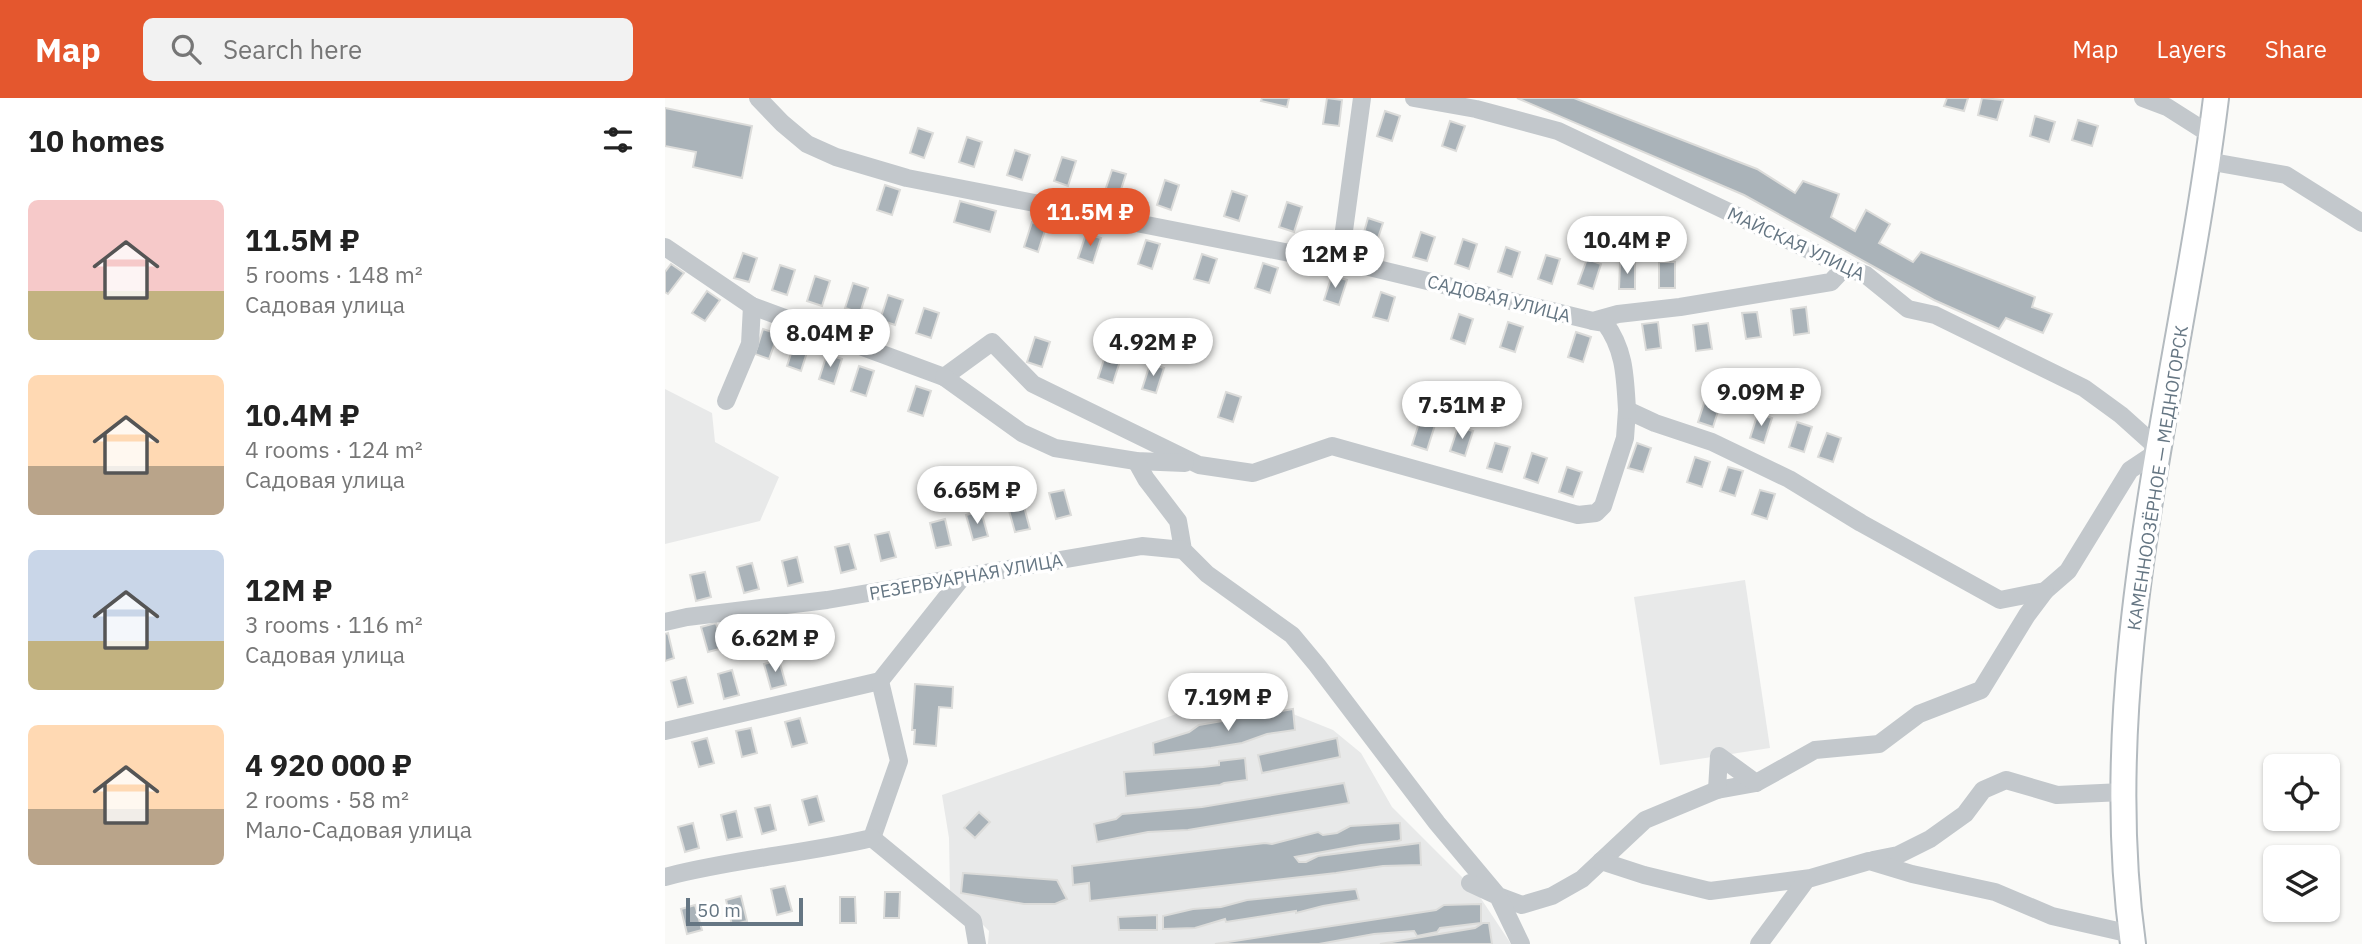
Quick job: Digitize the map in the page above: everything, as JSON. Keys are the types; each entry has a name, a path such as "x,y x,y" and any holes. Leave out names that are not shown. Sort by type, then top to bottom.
{"main road":[{"name":"КАМЕННООЗЁРНОЕ — МЕДНОГОРСК","path":"2132,939 2122,811 2129,688 2140,569 2216,98"}],"street":[{"name":"САДОВАЯ УЛИЦА","path":"758,98 807,144 836,157 907,178 1310,257 1340,260 1593,321 1618,314 1680,307 1831,282 1845,267"},
{"path":"1340,260 1362,98"},
{"name":"МАЙСКАЯ УЛИЦА","path":"1414,98 1476,109 1558,131 1866,275 1908,309 1935,315 2084,388 2121,415 2159,450"},
{"path":"2143,98 2167,107 2211,135"},
{"path":"2207,161 2286,175 2362,223"},
{"path":"665,247 752,306 944,377 1022,433 1055,448 1136,461 1176,462 1254,473 1332,446 1579,515 1597,513 1603,506 1625,438 1627,410 1624,362 1616,338 1605,323 1593,321"},
{"path":"726,401 750,344 752,306"},
{"path":"944,377 992,342 1033,384 1199,465"},
{"path":"1627,410 1655,424 1712,442 1789,479 1861,523 2000,600 2045,591"},
{"path":"1470,883 1521,905 1552,896 1581,879 1645,820 1717,790 1756,783 1815,750 1879,744 1919,714 1981,690 2027,615 2045,591 2068,571 2130,470 2159,450"},
{"path":"1136,461 1146,479 1178,521 1183,550 1207,574 1291,635 1317,664 1431,815 1498,896 1521,944"},
{"name":"РЕЗЕРВУАРНАЯ УЛИЦА","path":"665,622 961,579 1142,545 1183,550"},
{"path":"665,732 880,681 961,579"},
{"path":"872,838 899,761 880,681"},
{"path":"1717,790 1719,756 1756,783"},
{"path":"1601,862 1710,891 1807,879 1898,855 1930,839 1965,814 1983,790 2006,780 2057,795 2123,792"},
{"path":"665,877 709,865 834,847 872,838"},
{"path":"872,838 972,921 977,944"},
{"path":"1869,861 1912,874 1995,892 2052,916 2132,939"},
{"path":"1759,944 1807,879"}],"shaded area":[{"path":"665,389 712,413 715,442 779,477 760,521 665,544"},
{"path":"1745,580 1770,748 1660,765 1634,597"},
{"path":"1246,690 1293,714 1333,730 1361,753 1392,807 1476,891 1511,944 988,944 989,931 950,892 949,838 942,795"}],"building":[{"path":"1262,98 1289,98 1287,107 1261,101"},
{"path":"1327,98 1342,100 1339,126 1323,124"},
{"path":"1517,98 1574,98 1757,169 1795,193 1803,181 1839,194 1831,217 1855,231 1866,210 1890,224 1879,243 1913,262 1921,252 2035,297 2032,307 2052,314 2043,333 2006,318 1999,329 1934,300 1744,195"},
{"path":"1947,98 1968,98 1964,111 1944,106"},
{"path":"1982,98 2003,100 1997,120 1978,115"},
{"path":"665,108 752,126 742,178 693,167 696,152 665,146"},
{"path":"1385,111 1400,116 1392,141 1377,136"},
{"path":"2035,116 2055,122 2049,142 2030,136"},
{"path":"2078,120 2098,126 2092,146 2072,140"},
{"path":"1450,121 1465,126 1456,151 1442,146"},
{"path":"918,128 933,133 924,158 910,153"},
{"path":"967,137 982,142 974,167 959,162"},
{"path":"1015,150 1030,155 1022,180 1007,175"},
{"path":"1062,157 1076,161 1068,186 1054,181"},
{"path":"1112,170 1126,174 1118,199 1104,194"},
{"path":"1165,180 1179,185 1171,210 1157,205"},
{"path":"885,185 900,190 892,215 877,210"},
{"path":"1232,191 1247,196 1239,221 1224,216"},
{"path":"960,201 996,211 990,232 954,222"},
{"path":"1287,202 1302,207 1294,232 1279,227"},
{"path":"1368,218 1383,223 1375,247 1361,243"},
{"path":"1032,222 1046,227 1038,252 1024,247"},
{"path":"1421,232 1435,237 1427,261 1413,257"},
{"path":"1086,234 1101,238 1093,263 1078,258"},
{"path":"1463,239 1477,244 1469,269 1455,264"},
{"path":"1146,240 1160,244 1152,269 1138,264"},
{"path":"1506,247 1520,252 1512,277 1498,272"},
{"path":"743,253 757,258 749,282 734,278"},
{"path":"1202,254 1217,259 1209,283 1194,279"},
{"path":"1546,255 1560,259 1552,284 1538,279"},
{"path":"1587,259 1601,264 1593,289 1578,284"},
{"path":"1620,262 1635,263 1635,289 1619,289"},
{"path":"1659,262 1675,262 1675,288 1659,288"},
{"path":"1263,263 1278,268 1270,293 1255,288"},
{"path":"671,264 684,273 668,294 665,292 665,272"},
{"path":"780,265 795,270 787,295 772,290"},
{"path":"1332,275 1347,280 1339,305 1324,300"},
{"path":"815,276 830,281 822,306 807,301"},
{"path":"853,283 868,288 860,313 845,308"},
{"path":"707,291 720,300 705,321 692,313"},
{"path":"1381,292 1395,297 1388,321 1373,317"},
{"path":"888,295 903,300 895,325 880,320"},
{"path":"1806,307 1809,333 1794,335 1791,309"},
{"path":"924,308 939,313 931,338 916,333"},
{"path":"1757,312 1761,337 1746,339 1742,313"},
{"path":"1459,314 1473,319 1465,344 1451,339"},
{"path":"1508,322 1523,327 1515,352 1500,347"},
{"path":"1658,322 1661,348 1646,350 1642,324"},
{"path":"1708,323 1712,349 1696,351 1693,325"},
{"path":"763,329 778,334 769,359 755,354"},
{"path":"1576,332 1591,337 1583,362 1568,357"},
{"path":"1035,337 1050,342 1042,367 1027,362"},
{"path":"795,341 809,346 801,371 787,366"},
{"path":"1106,353 1121,358 1113,383 1098,378"},
{"path":"827,354 842,359 834,384 819,379"},
{"path":"1150,364 1164,368 1156,393 1142,389"},
{"path":"859,366 874,371 866,396 851,391"},
{"path":"916,386 931,391 923,416 908,411"},
{"path":"1226,392 1241,397 1233,422 1218,417"},
{"path":"1706,397 1721,402 1713,427 1698,422"},
{"path":"1758,413 1772,418 1764,443 1750,438"},
{"path":"1420,420 1435,425 1427,450 1412,445"},
{"path":"1797,422 1812,427 1804,452 1789,447"},
{"path":"1458,427 1473,431 1465,456 1450,451"},
{"path":"1827,433 1841,438 1833,462 1818,457"},
{"path":"1495,443 1510,447 1502,472 1487,468"},
{"path":"1637,443 1651,448 1643,472 1628,468"},
{"path":"1532,453 1547,458 1538,483 1524,478"},
{"path":"1695,457 1710,462 1702,487 1687,482"},
{"path":"1567,467 1582,472 1573,497 1559,492"},
{"path":"1728,467 1743,471 1735,496 1720,491"},
{"path":"1064,490 1071,515 1056,519 1049,493"},
{"path":"1760,490 1775,494 1767,519 1752,514"},
{"path":"1023,503 1030,529 1015,532 1008,507"},
{"path":"981,511 988,536 973,540 966,515"},
{"path":"945,519 951,545 936,548 930,523"},
{"path":"889,532 896,557 881,561 875,535"},
{"path":"849,544 856,569 841,573 835,547"},
{"path":"797,557 803,582 788,586 782,561"},
{"path":"752,563 759,589 744,593 737,567"},
{"path":"705,572 711,597 696,601 690,575"},
{"path":"762,614 768,639 753,643 747,618"},
{"path":"716,623 723,648 708,652 701,627"},
{"path":"668,633 674,658 665,661 665,634"},
{"path":"779,660 786,685 771,689 764,664"},
{"path":"732,670 739,695 724,699 718,674"},
{"path":"686,677 693,703 678,707 671,681"},
{"path":"915,684 953,687 952,708 939,707 936,746 914,744 915,730 912,730"},
{"path":"1293,709 1295,730 1267,734 1242,743 1154,755 1153,743 1189,732 1199,725"},
{"path":"800,718 807,743 792,747 785,722"},
{"path":"751,728 757,753 742,757 736,731"},
{"path":"707,738 714,763 699,767 692,742"},
{"path":"1337,738 1340,757 1262,773 1258,755"},
{"path":"1245,758 1247,780 1126,796 1124,772 1203,767 1219,765 1219,761"},
{"path":"1344,783 1349,803 1097,842 1094,824 1116,819 1122,814 1202,807"},
{"path":"817,796 824,821 809,825 802,800"},
{"path":"770,805 776,830 762,834 755,808"},
{"path":"736,811 742,837 727,840 721,815"},
{"path":"979,812 990,822 975,838 964,828"},
{"path":"693,823 699,848 685,852 678,827"},
{"path":"1400,823 1401,840 1398,841 1295,857 1299,862 1306,862 1318,856 1420,843 1421,865 1383,866 1090,901 1089,883 1073,885 1072,866 1272,844 1318,832 1323,835 1337,833 1350,826"},
{"path":"963,873 1057,880 1067,899 1055,904 1024,904 961,893"},
{"path":"785,886 792,911 777,915 771,889"},
{"path":"1356,889 1359,900 1296,913 1226,922 1225,919 1195,928 1163,929 1163,916 1193,909 1221,907 1247,900"},
{"path":"885,892 900,892 899,918 884,918"},
{"path":"741,896 747,921 732,925 726,900"},
{"path":"840,897 855,897 856,923 840,923"},
{"path":"1481,904 1481,923 1440,928 1437,932 1417,936 1414,931 1374,934 1319,944 1215,944 1436,910 1444,905"},
{"path":"695,905 702,930 687,934 681,909"},
{"path":"1157,915 1157,930 1119,930 1118,917"},
{"path":"1489,923 1492,944 1380,944 1475,928"}]}
